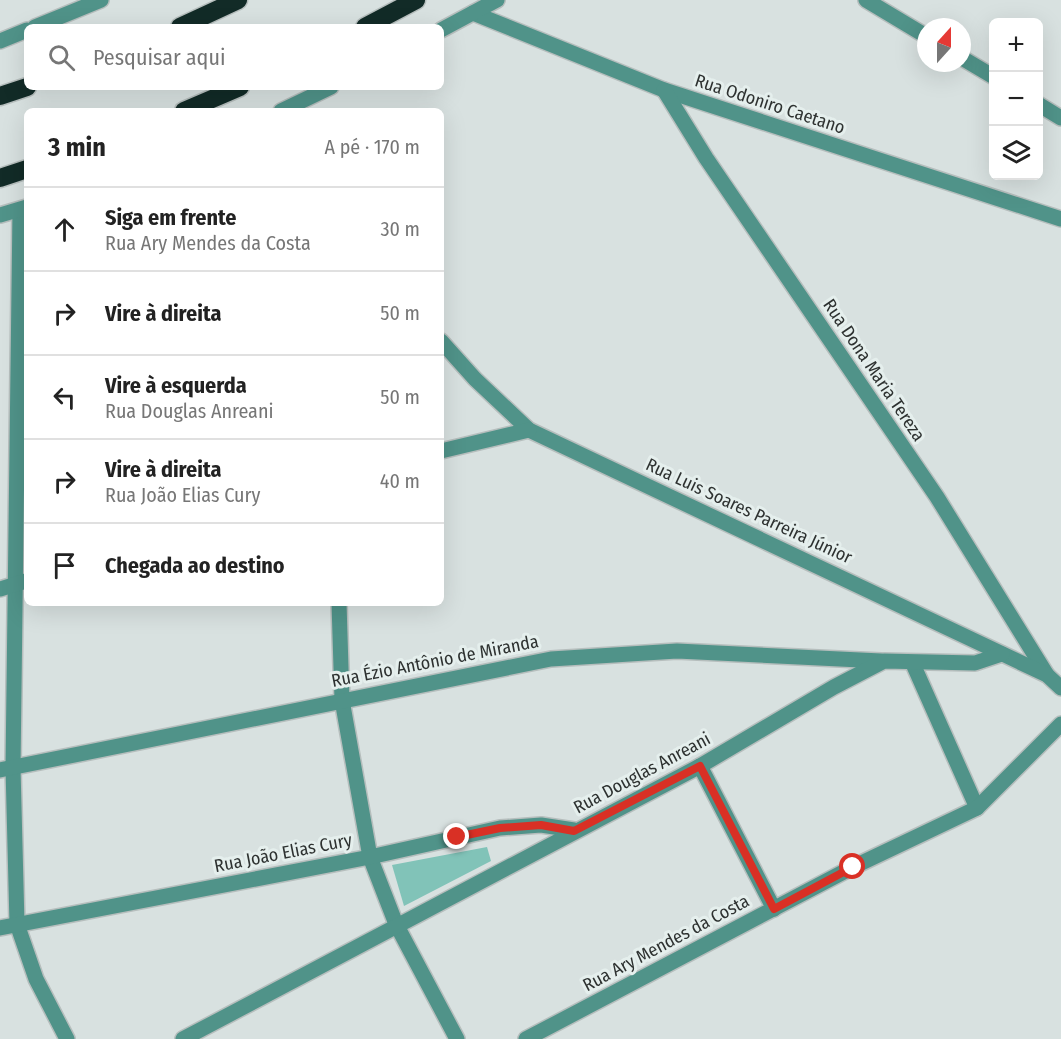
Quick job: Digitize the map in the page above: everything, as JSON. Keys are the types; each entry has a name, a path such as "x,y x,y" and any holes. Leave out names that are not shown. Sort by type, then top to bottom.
{"highway":[{"path":"186,24 238,0"},
{"path":"371,24 416,0"},
{"path":"0,96 24,88"},
{"path":"191,108 233,90"},
{"path":"0,178 24,170"}],"street":[{"path":"42,24 101,0"},
{"path":"444,28 497,0"},
{"path":"866,0 917,31"},
{"name":"Rua Odoniro Caetano","path":"472,13 664,90 1061,219"},
{"path":"0,41 24,31"},
{"path":"971,64 989,75"},
{"path":"287,108 326,90"},
{"name":"Rua Dona Maria Tereza","path":"664,90 705,159 937,497 1047,675"},
{"path":"1043,107 1061,118"},
{"path":"0,215 24,208 22,582 6,769 17,924 36,979 67,1039"},
{"name":"Rua Luis Soares Parreira Júnior","path":"444,344 475,379 529,430 1047,675 1061,688"},
{"path":"444,450 529,430"},
{"path":"0,589 22,582"},
{"path":"339,606 342,699 370,857 396,924 457,1039"},
{"name":"Rua Ézio Antônio de Miranda","path":"6,769 342,699 551,659 677,651 884,661"},
{"path":"884,661 913,664 975,663 1002,654"},
{"name":"Rua Douglas Anreani","path":"183,1039 396,924 700,766 834,687 884,661"},
{"path":"913,664 976,808"},
{"name":"Rua Ary Mendes da Costa","path":"526,1039 774,909 976,808 1061,724"},
{"path":"700,766 774,909"},
{"name":"Rua João Elias Cury","path":"0,927 370,857 500,828 541,825 574,831"}],"green space":[{"path":"487,847 491,861 404,906 392,865"}],"route":[{"path":"457,837 500,828 541,825 574,831 700,766 774,909 853,867"}]}
